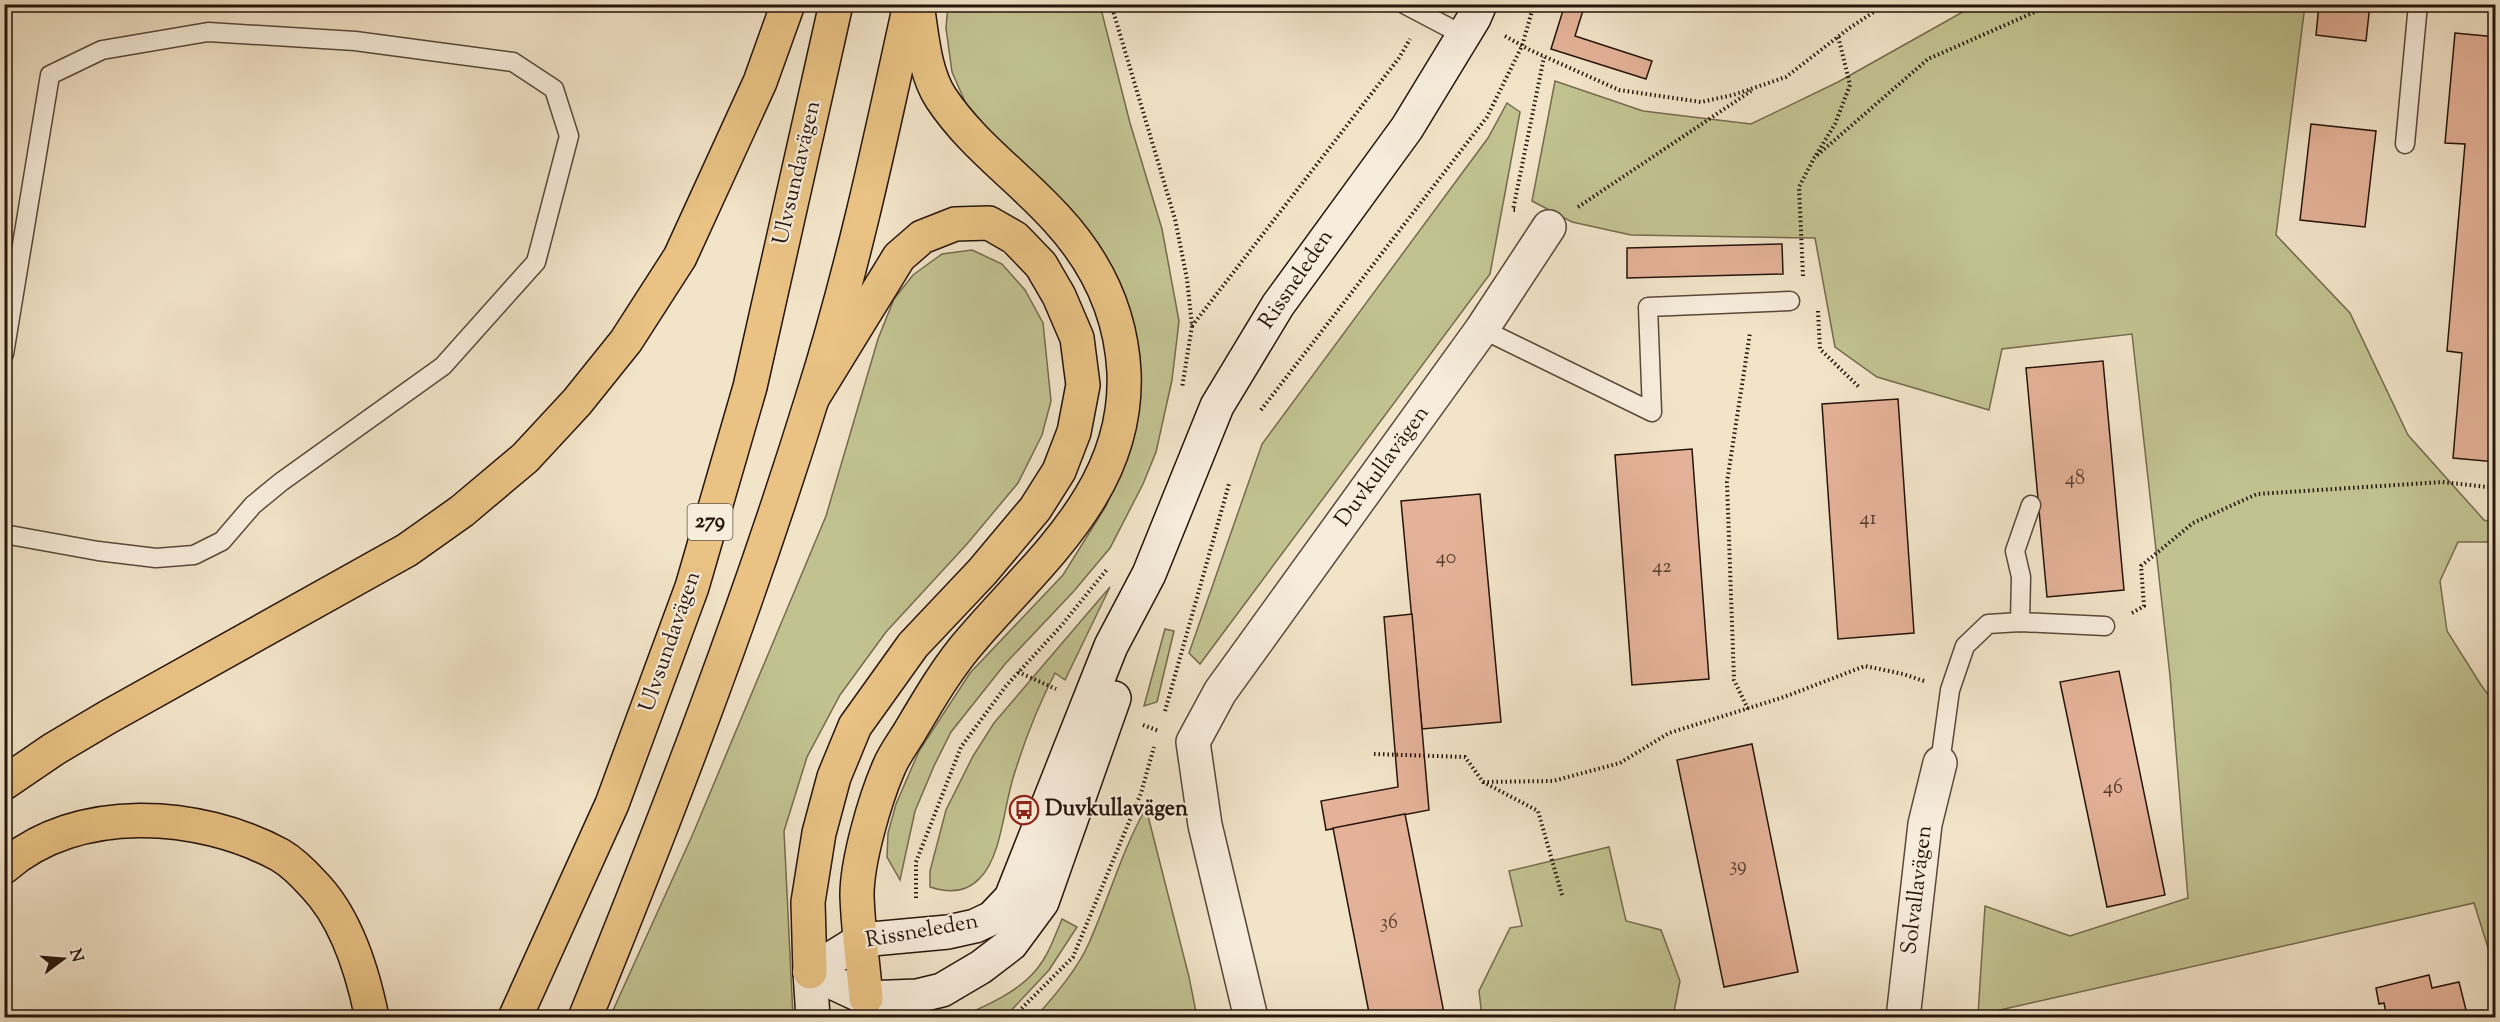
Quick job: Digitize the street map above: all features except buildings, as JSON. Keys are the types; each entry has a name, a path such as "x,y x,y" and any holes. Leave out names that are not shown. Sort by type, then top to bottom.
{"main road":[{"path":"4,783 54,749 108,717 407,550 462,511 525,458 577,402 626,341 680,257 760,82 788,4"},
{"name":"Ulvsundavägen","path":"515,1017 612,804 692,587 750,387 836,4"},
{"name":"279","path":"585,1017 643,876 744,608 813,397 872,180 910,4"},
{"path":"867,1008 857,892 868,826 889,766 925,705 970,641 1051,550 1086,506 1107,469 1119,424 1124,374 1120,333 1108,294 1084,253 1056,218 970,136 940,96 926,60 917,4"},
{"path":"810,972 808,902 819,833 834,777 855,726 913,645 982,572 1035,509 1059,471 1074,432 1083,385 1077,338 1059,296 1041,265 1015,238 989,223 955,224 922,237 899,257 813,397"},
{"path":"4,867 47,840 86,827 134,819 189,823 236,834 282,856 316,886 341,925 362,970 372,1017"}],"street":[{"name":"Rissneleden","path":"1149,574 1117,688 1042,902 1011,944 981,967 942,990 867,1008 810,972 861,940 948,932 975,927 992,918 1011,898 1111,646 1149,574 1217,406 1278,305 1407,128 1473,19"},
{"name":"Duvkullavägen","path":"1251,1017 1205,825 1193,742 1220,692 1482,329 1549,227"},
{"name":"Solvallavägen","path":"1903,1017 1925,824 1940,763"},
{"path":"810,972 813,1017"}],"lane":[{"path":"1404,4 1424,15 1473,19"},
{"path":"2405,144 2418,4"},
{"path":"4,354 50,75 102,50 208,32 355,40 513,62 554,88 569,136 536,262 443,366 281,482 254,505 222,541 194,555 156,558 98,551 4,534"},
{"path":"1482,329 1652,412 1648,307 1791,301"},
{"path":"2020,622 2020,577 2015,551 2031,505"},
{"path":"1940,763 1950,690 1965,646 1988,624 2020,622 2105,626"}],"path":[{"path":"1257,416 1487,117 1522,46 1534,4"},
{"path":"1473,19 1544,57 1619,90 1701,102 1733,95 1786,77 1838,36 1886,4"},
{"path":"1814,158 1928,59 2053,4"},
{"path":"1192,326 1399,58 1424,15"},
{"path":"1791,301 1796,282 1804,282 1799,187 1835,124 1850,85 1838,36"},
{"path":"1544,57 1513,210 1549,227 1757,87"},
{"path":"1748,709 1734,680 1727,482 1755,303"},
{"path":"1818,304 1820,349 1860,388"},
{"path":"1012,1017 1073,957 1141,793 1230,480"},
{"path":"2144,606 2141,566 2193,523 2257,494 2442,482 2496,488"},
{"path":"1483,782 1553,781 1620,763 1669,733 1748,709 1865,666 1904,674 1950,690"},
{"path":"916,934 916,862 960,747 1018,672"},
{"path":"1374,754 1465,758 1483,782 1538,811 1562,895"}],"green space":[{"path":"948,5 1100,5 1130,123 1162,229 1179,321 1172,380 1156,452 1143,484 1110,548 1074,591 1005,664 951,732 915,811 900,880 887,857 888,833 896,804 919,751 970,673 1063,575 1106,506 1128,452 1120,287 1098,243 1044,187 984,132 966,104 952,72 946,28"},
{"path":"1975,5 2305,5 2276,235 2350,313 2408,435 2484,520 2495,523 2495,542 2458,542 2440,581 2447,631 2495,704 2495,970 2474,903 1978,1015 1985,906 2070,936 2188,898 2170,676 2132,334 2002,349 1989,410 1877,377 1835,347 1815,238 1631,235 1572,222 1532,201 1555,81 1643,111 1751,124 1838,82"},
{"path":"1507,103 1520,112 1490,274 1200,664 1189,653 1262,444 1488,138"},
{"path":"972,250 1002,264 1025,290 1043,323 1051,401 1042,435 1018,483 967,544 886,632 840,695 807,757 784,831 793,1017 610,1017 692,836 826,516 878,339 894,299 913,275 942,254"},
{"path":"1110,587 1065,680 1055,673 1037,710 1018,762 998,843 987,868 975,883 963,889 950,891 930,887 930,871 946,810 973,756 994,723"},
{"path":"1165,629 1174,631 1157,702 1144,706"},
{"path":"1146,808 1197,1017 1036,1017 1065,982 1084,953 1130,840"},
{"path":"1609,847 1626,921 1661,930 1680,981 1673,1017 1482,1017 1479,991 1510,928 1522,926 1509,871"},
{"path":"1062,919 1077,927 1049,970 1005,1017 960,1017 1001,998 1029,978 1044,959"}],"place":[{"name":"Duvkullavägen","path":"1024,810"}]}
